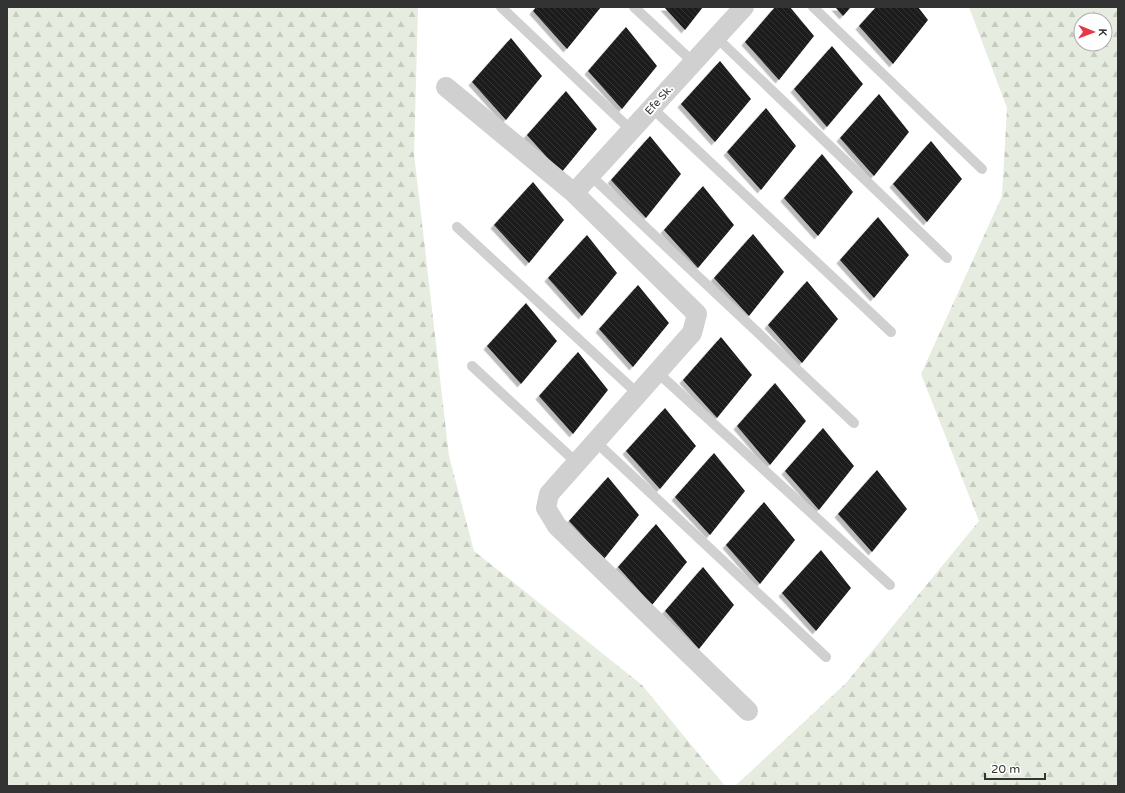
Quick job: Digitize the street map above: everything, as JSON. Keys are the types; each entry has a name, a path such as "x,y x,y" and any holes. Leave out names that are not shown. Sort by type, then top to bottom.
{"street":[{"name":"Efe Sk.","path":"574,193 744,7"},
{"path":"446,87 574,193 697,314 692,333 549,494 546,508 557,526 748,711"}],"lane":[{"path":"501,7 631,130"},
{"path":"634,7 693,62"},
{"path":"814,7 982,169"},
{"path":"716,37 948,258"},
{"path":"652,108 891,332"},
{"path":"590,175 854,423"},
{"path":"457,227 638,394"},
{"path":"472,366 577,463"},
{"path":"657,372 890,585"},
{"path":"596,442 826,657"}],"green space":[{"path":"7,7 418,7 414,154 449,456 474,551 642,685 725,786 7,786"},
{"path":"969,7 1118,7 1118,786 735,786 846,683 979,521 921,374 1002,196 1007,108"}],"building":[{"path":"536,7 601,7 567,49 533,11"},
{"path":"664,7 703,7 685,30"},
{"path":"775,7 790,7 814,36 779,80 745,42"},
{"path":"835,7 851,7 843,16"},
{"path":"876,7 918,7 928,20 893,64 859,26"},
{"path":"626,27 657,66 622,109 588,71"},
{"path":"511,38 542,76 506,120 472,82"},
{"path":"832,46 863,84 827,127 794,89"},
{"path":"720,61 751,99 715,142 681,104"},
{"path":"566,91 597,129 561,173 527,135"},
{"path":"879,94 909,132 874,176 840,138"},
{"path":"766,108 796,146 761,190 727,152"},
{"path":"650,136 681,174 646,218 611,180"},
{"path":"931,141 962,179 927,222 893,184"},
{"path":"822,154 853,192 818,236 784,198"},
{"path":"533,182 564,220 529,263 494,225"},
{"path":"703,186 734,225 698,268 664,230"},
{"path":"878,217 909,255 874,298 840,260"},
{"path":"753,234 784,272 749,316 714,278"},
{"path":"587,235 617,273 582,316 548,278"},
{"path":"807,281 838,319 802,363 768,325"},
{"path":"638,285 669,323 633,367 599,329"},
{"path":"526,303 557,341 521,384 487,346"},
{"path":"721,337 752,375 717,418 683,380"},
{"path":"578,352 608,390 573,434 539,396"},
{"path":"775,383 806,421 770,465 737,426"},
{"path":"665,408 696,446 660,489 626,451"},
{"path":"823,428 854,466 819,510 785,471"},
{"path":"714,453 745,491 710,535 675,497"},
{"path":"877,470 907,509 872,552 838,514"},
{"path":"608,477 639,515 604,559 569,521"},
{"path":"764,502 795,540 760,584 726,545"},
{"path":"656,524 687,562 652,605 618,567"},
{"path":"821,550 851,588 816,631 782,593"},
{"path":"703,567 734,605 699,649 665,611"}]}
